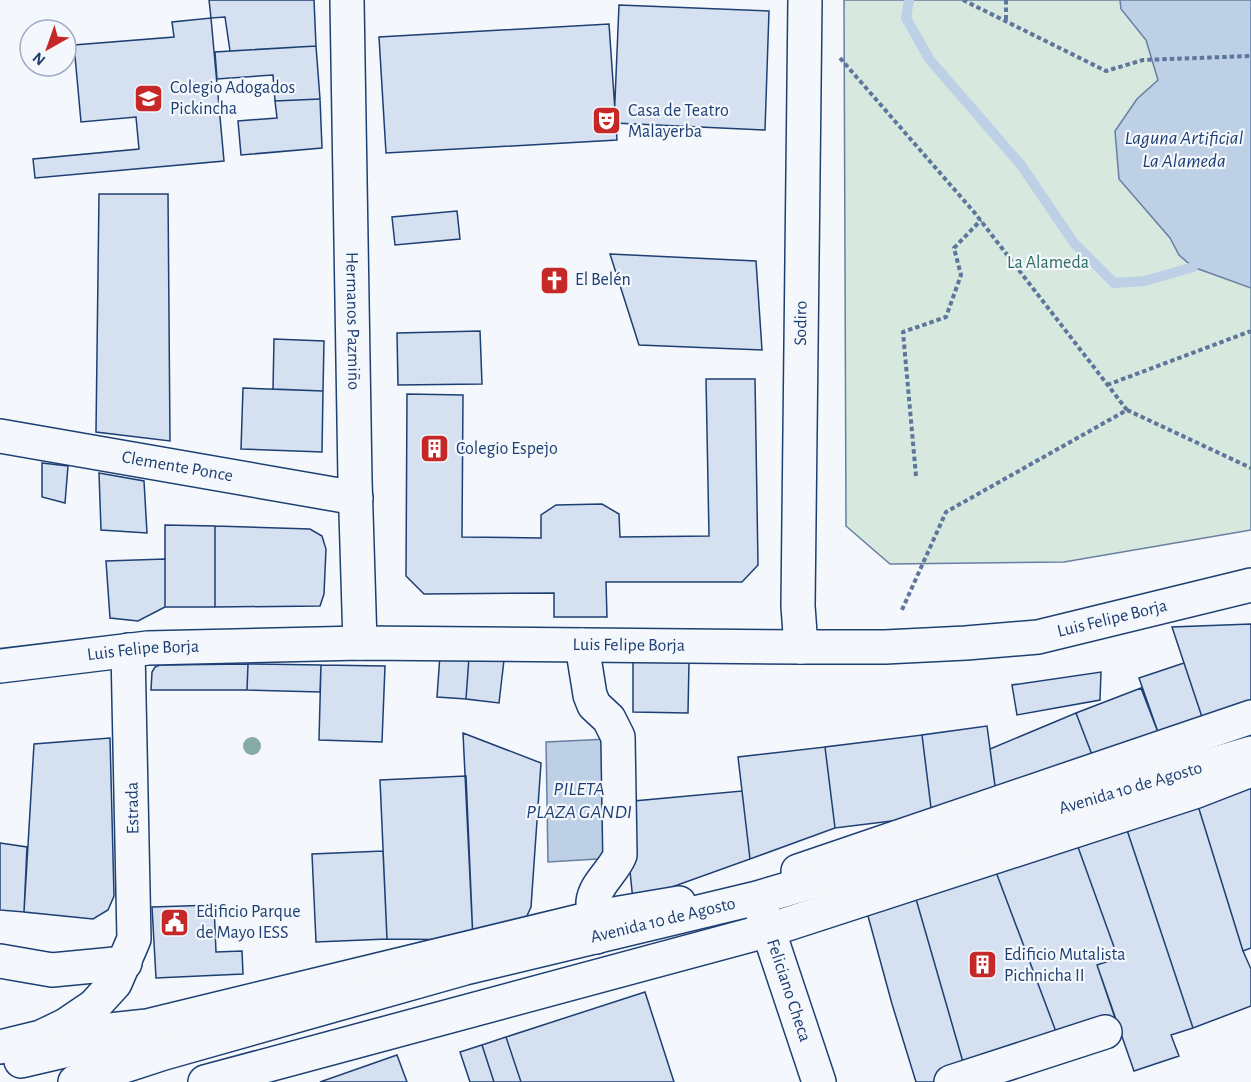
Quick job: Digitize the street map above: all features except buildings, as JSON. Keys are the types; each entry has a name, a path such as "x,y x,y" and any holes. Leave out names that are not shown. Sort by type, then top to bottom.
{"main road":[{"name":"Hermanos Pazmiño","path":"347,0 360,643"},
{"name":"Sodiro","path":"801,647 798,594 805,0"},
{"name":"Clemente Ponce","path":"0,436 356,498"},
{"name":"Luis Felipe Borja","path":"0,666 128,650 360,643 885,647 1038,637 1251,585"},
{"path":"582,645 590,695 594,705 609,718 618,737 620,855 593,903 596,927"},
{"name":"Estrada","path":"125,963 134,939 135,928 128,650"},
{"path":"0,1039 147,1026 596,927 728,894 1251,717"},
{"name":"Avenida 10 de Agosto","path":"75,1082 164,1053 465,968 596,927 757,898 1251,753"},
{"path":"205,1082 769,930 1194,792 1251,770"},
{"name":"Feliciano Checa","path":"757,898 819,1082"},
{"path":"0,961 52,970 125,963"},
{"path":"0,1047 41,1037 66,1025 94,1006 115,983 125,963"},
{"path":"951,1082 1105,1032"},
{"path":"0,1069 107,1041 164,1053"}],"path":[{"path":"963,0 1106,71 1143,60 1251,56"},
{"path":"1006,0 1006,22"},
{"path":"834,50 981,220 1127,410 1251,468"},
{"path":"916,476 903,332 946,318 961,275 954,248 981,220"},
{"path":"1107,385 1251,331"},
{"path":"885,647 946,512 1127,410"}],"green space":[{"name":"La Alameda","path":"844,0 1251,0 1251,530 1064,562 890,564 846,526"}],"water":[{"name":"Laguna Artificial La Alameda","path":"1120,0 1251,0 1251,288 1193,267 1179,255 1170,238 1119,179 1115,131 1137,99 1158,80 1146,40 1121,9"},
{"name":"PILETA PLAZA GANDI","path":"608,739 614,858 548,862 546,742"}],"waterway":[{"path":"909,0 906,18 930,60 1021,165 1074,243 1114,283 1145,281 1193,267"}],"place":[{"name":"Colegio Adogados Pickincha","path":"149,98"},
{"name":"Casa de Teatro Malayerba","path":"607,121"},
{"name":"El Belén","path":"554,280"},
{"name":"Colegio Espejo","path":"435,449"},
{"name":"Edificio Parque de Mayo IESS","path":"175,922"},
{"name":"Edificio Mutalista Pichnicha II","path":"983,965"}]}
